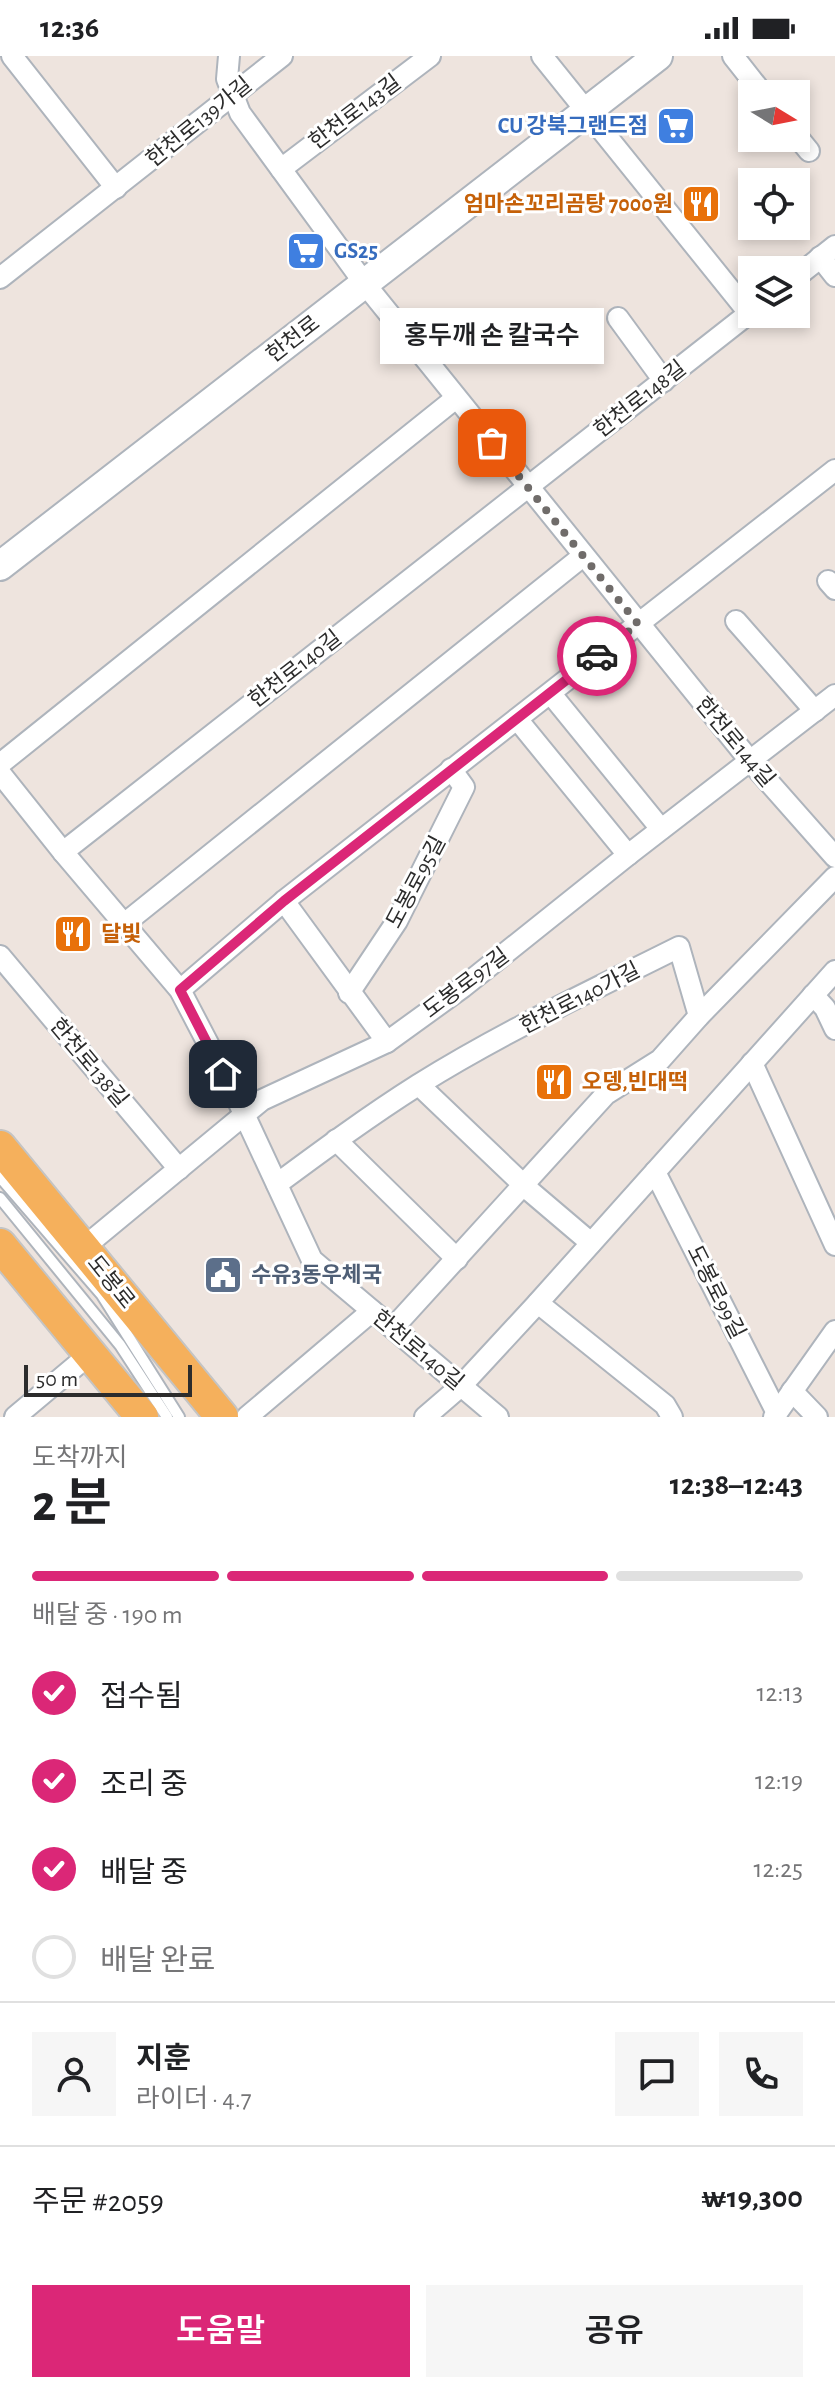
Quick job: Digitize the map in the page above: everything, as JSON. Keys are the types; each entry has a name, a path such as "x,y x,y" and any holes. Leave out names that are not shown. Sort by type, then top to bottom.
{"main road":[{"name":"한천로","path":"0,566 658,56"},
{"name":"도봉로","path":"0,1147 222,1417"},
{"path":"0,1245 142,1417"}],"street":[{"path":"12,56 116,188"},
{"path":"229,56 227,79 240,113 365,284"},
{"name":"한천로139가길","path":"0,278 282,56"},
{"name":"한천로143길","path":"281,169 430,56"},
{"path":"542,56 738,296"},
{"path":"733,56 752,80"},
{"path":"810,266 828,252 835,276"},
{"name":"한천로144길","path":"365,284 751,762 835,857"},
{"path":"618,318 664,381"},
{"name":"한천로148길","path":"528,488 738,322"},
{"path":"0,764 456,398"},
{"path":"180,990 284,901 835,470"},
{"name":"한천로140길","path":"63,852 528,488"},
{"path":"124,924 583,556"},
{"path":"736,621 815,711"},
{"path":"551,694 661,829"},
{"name":"도봉로97길","path":"83,1248 262,1100 387,1042 463,987 835,695"},
{"path":"517,719 628,855"},
{"name":"도봉로95길","path":"349,993 397,921 464,787 451,769"},
{"name":"한천로140길","path":"0,773 180,990 312,1260 498,1417"},
{"path":"393,1328 606,1094 660,1060 835,877"},
{"path":"284,901 387,1042"},
{"name":"한천로140가길","path":"277,1184 419,1085 553,1010 679,947 699,1016"},
{"name":"한천로138길","path":"0,956 179,1169"},
{"path":"425,1417 461,1386 538,1303 835,971"},
{"path":"813,995 825,1008 835,1029"},
{"path":"752,1063 835,1245"},
{"path":"419,1085 531,1192 591,1243"},
{"path":"336,1140 457,1259"},
{"name":"도봉로99길","path":"655,1172 775,1415 835,1331"},
{"path":"538,1303 665,1405 672,1417"},
{"path":"247,1417 372,1311"},
{"path":"15,1417 90,1354"},
{"path":"792,1391 817,1417"}],"lane":[{"path":"0,1177 102,1295 179,1417"},
{"path":"0,1198 120,1345 167,1417"}],"way so far":[{"path":"492,443 638,624 597,656"}],"place":[{"name":"CU 강북그랜드점","path":"676,126"},
{"name":"엄마손꼬리곰탕 7000원","path":"701,204"},
{"name":"GS25","path":"306,251"},
{"name":"홍두깨 손 칼국수","path":"492,443"},
{"name":"달빛","path":"73,934"},
{"name":"오뎅,빈대떡","path":"554,1082"},
{"name":"수유3동우체국","path":"223,1275"}],"route":[{"path":"223,1074 180,990 284,901 597,656"}]}
